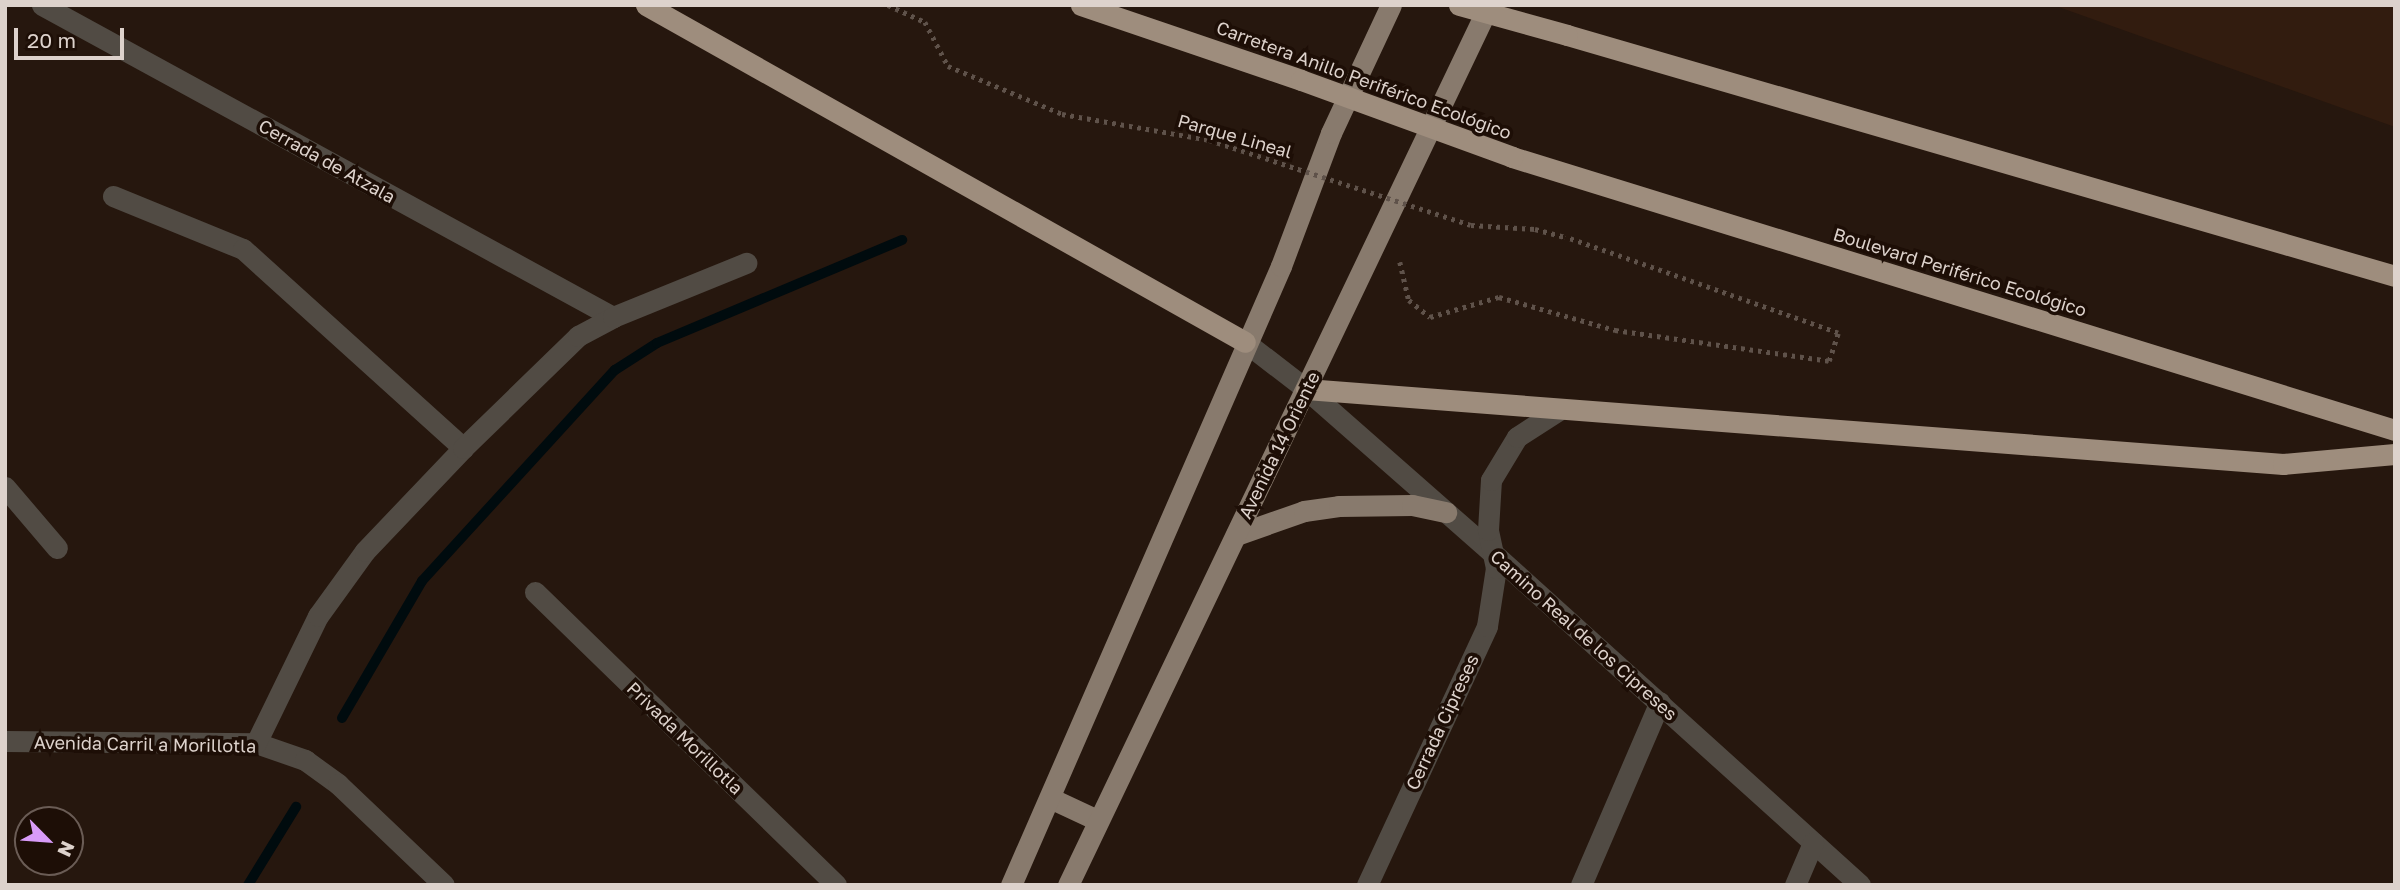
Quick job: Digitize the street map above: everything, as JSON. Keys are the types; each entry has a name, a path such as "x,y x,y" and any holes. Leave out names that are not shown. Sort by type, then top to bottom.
{"highway":[{"path":"646,5 1245,342"},
{"name":"Carretera Anillo Periférico Ecológico","path":"1081,5 1301,80 1512,157"},
{"path":"1459,5 2395,276"},
{"name":"Boulevard Periférico Ecológico","path":"1512,157 2395,430"},
{"path":"1306,388 1559,410 2283,464 2395,454"}],"main road":[{"path":"1011,885 1245,342 1281,265 1331,133 1391,5"},
{"name":"Avenida 14 Oriente","path":"1068,885 1489,5"},
{"path":"1236,535 1304,511 1339,506 1412,505 1446,512"},
{"path":"1050,798 1097,820"}],"street":[{"name":"Cerrada de Atzala","path":"42,5 613,317"},
{"path":"113,196 243,249 463,448"},
{"path":"256,743 318,616 365,551 463,448 578,336 613,317 746,263"},
{"name":"Camino Real de los Cipreses","path":"1245,342 1306,388 1660,702 1860,885"},
{"name":"Cerrada Cipreses","path":"1367,885 1487,626 1496,581 1487,505 1502,457 1536,421 1559,410"},
{"path":"5,488 57,548"},
{"name":"Privada Morillotla","path":"535,592 836,885"},
{"path":"1581,885 1660,702"},
{"name":"Avenida Carril a Morillotla","path":"5,741 256,743 305,760 338,784 444,885"},
{"path":"1795,885 1813,843"}],"path":[{"name":"Parque Lineal","path":"888,5 925,22 948,66 1062,114 1209,140 1471,225 1535,229 1565,237 1838,333 1829,361 1615,330 1499,297 1430,317 1409,300 1400,275 1401,251"},
{"path":"1412,221 1422,198"}],"shaded area":[{"path":"2053,5 2395,5 2395,127"}],"waterway":[{"path":"342,718 422,581 615,370 657,343 902,240"},
{"path":"248,885 296,807"}]}
